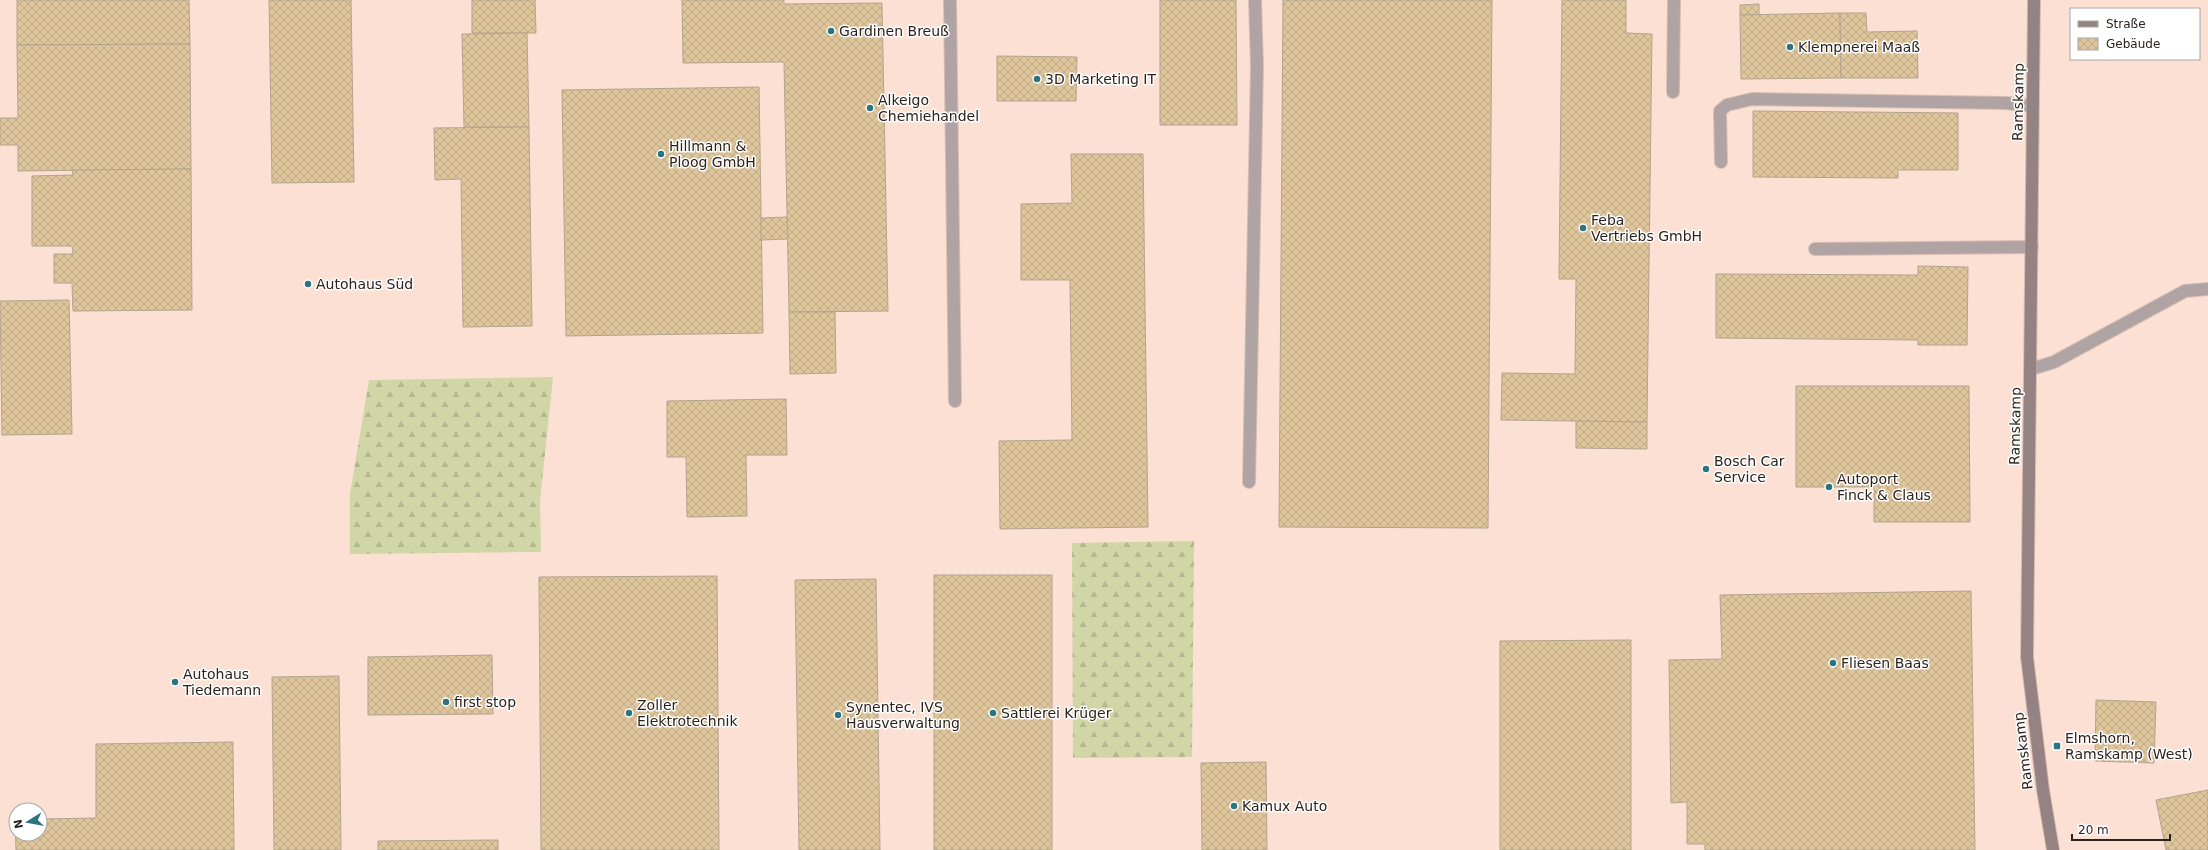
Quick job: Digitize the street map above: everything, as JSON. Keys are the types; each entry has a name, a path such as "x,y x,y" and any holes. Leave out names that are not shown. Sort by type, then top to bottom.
{"street":[{"name":"Ramskamp","path":"2034,0 2027,656 2043,790 2053,850"}],"lane":[{"path":"950,0 955,401"},
{"path":"1249,482 1257,66 1255,0"},
{"path":"1673,92 1674,0"},
{"path":"1721,162 1720,111 1727,105 1752,99 2006,103 2033,106"},
{"path":"1815,249 2032,247"},
{"path":"2031,369 2054,362 2073,353 2185,291 2208,289"}],"green space":[{"path":"553,377 540,501 541,552 350,554 350,494 369,380"},
{"path":"1194,541 1192,757 1073,758 1072,543"}],"building":[{"path":"17,0 189,0 190,44 17,45"},
{"path":"269,0 351,0 354,182 272,183"},
{"path":"472,0 535,0 536,33 472,33"},
{"path":"682,0 784,0 784,4 882,3 888,311 789,312 784,62 683,63"},
{"path":"1160,0 1236,0 1237,125 1160,125"},
{"path":"1283,0 1492,0 1488,528 1279,527"},
{"path":"1562,0 1626,0 1626,33 1652,34 1647,422 1501,420 1502,373 1575,374 1576,279 1559,279"},
{"path":"1759,4 1759,15 1740,15 1740,5"},
{"name":"Klempnerei Maaß","path":"1840,13 1841,78 1741,79 1740,15"},
{"path":"1840,13 1866,13 1867,32 1917,31 1918,78 1841,78"},
{"path":"527,33 529,127 464,127 462,34"},
{"path":"190,44 191,169 18,171 18,145 0,145 0,118 18,118 17,45"},
{"name":"3D Marketing IT","path":"997,56 1077,57 1076,101 997,101"},
{"name":"Hillmann & Ploog GmbH","path":"759,87 763,333 566,336 562,90"},
{"path":"1753,111 1958,113 1958,170 1898,170 1898,178 1753,177"},
{"path":"529,127 532,326 463,327 461,179 435,180 434,128"},
{"path":"1071,154 1143,154 1148,527 1000,529 999,441 1072,440 1070,280 1021,280 1021,204 1072,203"},
{"path":"191,169 192,310 73,311 72,283 54,283 54,254 73,254 72,246 32,246 32,176 73,175 72,170"},
{"path":"787,217 788,239 761,240 761,218"},
{"path":"1918,266 1968,267 1967,345 1918,345 1918,340 1716,338 1716,274 1918,275"},
{"path":"69,300 72,434 2,435 0,301"},
{"path":"789,312 835,312 836,373 790,374"},
{"path":"1796,386 1969,386 1970,522 1874,522 1874,487 1796,487"},
{"path":"786,399 787,455 746,455 747,516 687,517 686,457 667,457 667,401"},
{"path":"1576,421 1647,422 1647,449 1576,448"},
{"name":"Sattlerei Krüger","path":"934,575 1052,575 1052,850 934,850"},
{"name":"Zoller Elektrotechnik","path":"717,576 719,850 541,850 539,577"},
{"name":"Synentec, IVS Hausverwaltung","path":"876,579 880,850 799,850 795,580"},
{"name":"Fliesen Baas","path":"1971,591 1975,850 1705,850 1705,844 1687,844 1687,802 1671,803 1669,660 1722,659 1720,595"},
{"path":"1631,640 1631,850 1500,850 1500,641"},
{"path":"492,655 493,714 368,715 368,657"},
{"path":"339,676 341,850 274,850 272,677"},
{"path":"2096,700 2156,702 2154,763 2095,761"},
{"path":"233,742 234,850 16,850 16,842 48,842 48,819 96,818 96,744"},
{"name":"Kamux Auto","path":"1266,762 1267,850 1202,850 1201,763"},
{"path":"2208,790 2208,850 2166,850 2156,800"},
{"path":"498,840 498,850 378,850 378,841"}],"place":[{"name":"Gardinen Breuß","path":"831,31"},
{"name":"Klempnerei Maaß","path":"1790,47"},
{"name":"3D Marketing IT","path":"1037,79"},
{"name":"Alkeigo Chemiehandel","path":"870,108"},
{"name":"Hillmann & Ploog GmbH","path":"661,154"},
{"name":"Feba Vertriebs GmbH","path":"1583,228"},
{"name":"Autohaus Süd","path":"308,284"},
{"name":"Bosch Car Service","path":"1706,469"},
{"name":"Autoport Finck & Claus","path":"1829,487"},
{"name":"Fliesen Baas","path":"1833,663"},
{"name":"Autohaus Tiedemann","path":"175,682"},
{"name":"first stop","path":"446,702"},
{"name":"Zoller Elektrotechnik","path":"629,713"},
{"name":"Sattlerei Krüger","path":"993,713"},
{"name":"Synentec, IVS Hausverwaltung","path":"838,715"},
{"name":"Elmshorn, Ramskamp (West)","path":"2057,746"},
{"name":"Kamux Auto","path":"1234,806"}]}
